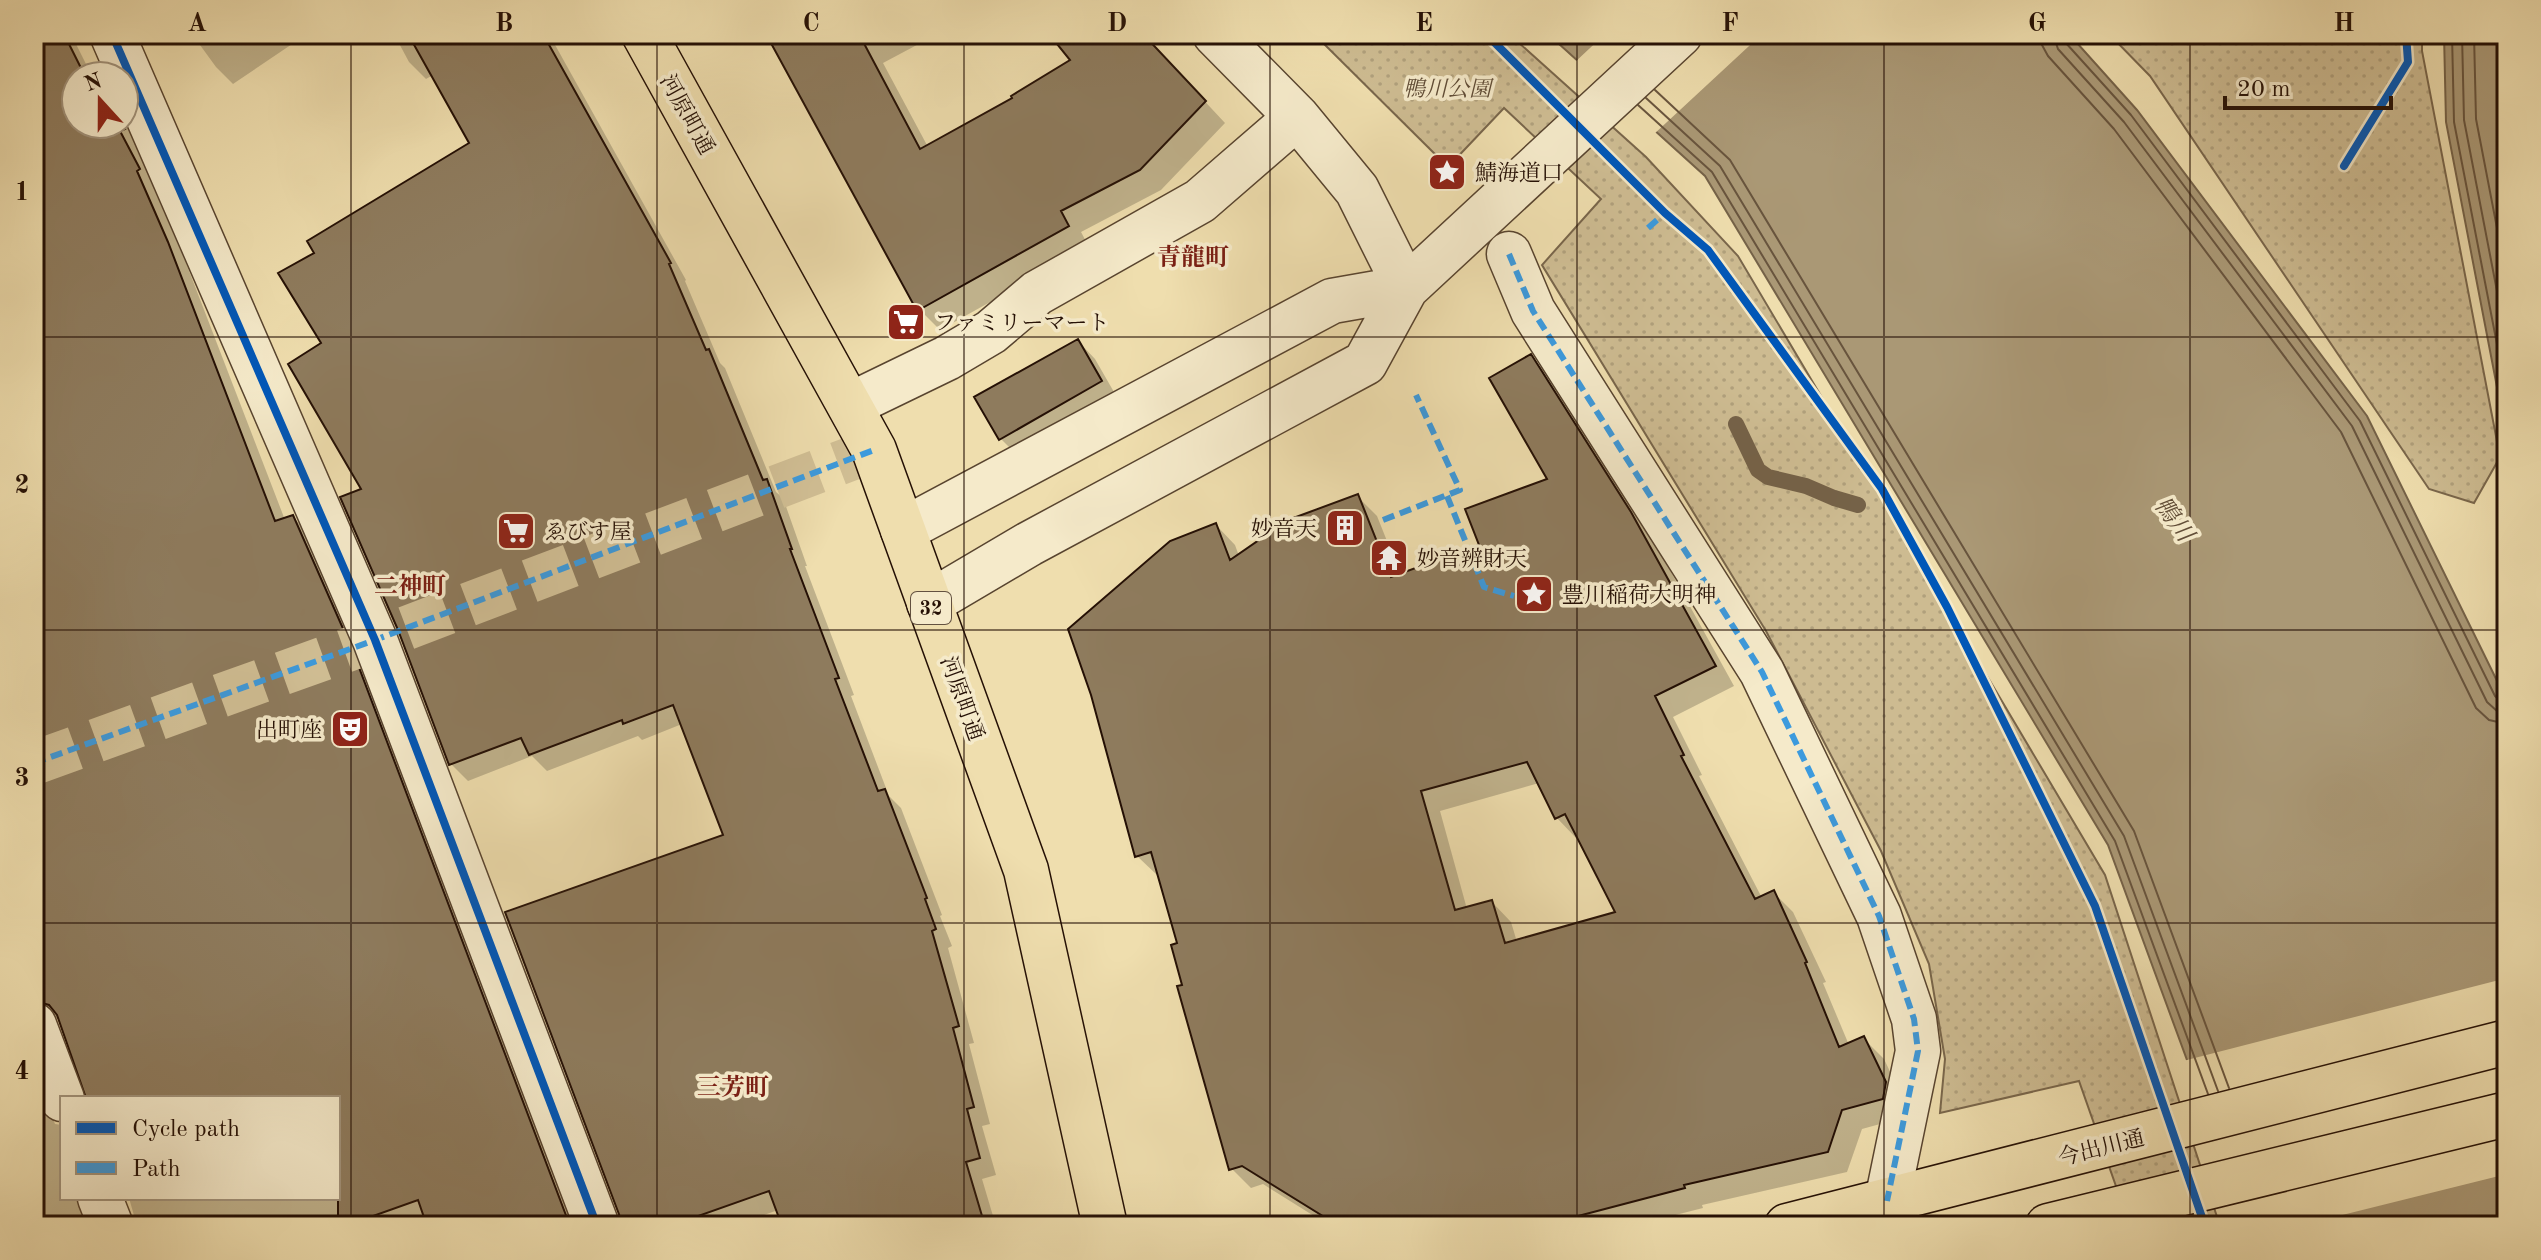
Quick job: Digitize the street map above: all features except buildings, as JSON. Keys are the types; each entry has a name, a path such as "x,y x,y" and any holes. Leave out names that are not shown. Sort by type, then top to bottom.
{"main road":[{"name":"河原町通","path":"644,34 874,450 1026,870 1105,1226"},
{"name":"今出川通","path":"1787,1226 2507,1042"},
{"path":"2048,1226 2507,1114"}],"street":[{"path":"112,34 375,640 597,1226"},
{"path":"1215,34 1297,117 1357,190 1406,288"},
{"path":"929,603 1029,544 1365,363 1406,288 1680,34"},
{"path":"850,405 991,332 1037,293 1200,201 1297,117"},
{"path":"1509,254 1533,311 1762,672 1879,916 1914,1019 1918,1051 1887,1201"},
{"path":"903,530 1332,301 1406,288"},
{"path":"34,1025 61,1096"},
{"path":"101,1200 111,1226"}],"green space":[{"name":"鴨川公園","path":"1314,34 1509,34 1646,157 1738,256 2105,875 2220,1226 2130,1226 2079,1081 1940,1113 1945,1059 1929,964 1881,851 1766,631 1542,265 1601,199 1504,108 1448,167"},
{"path":"2109,34 2422,34 2422,51 2500,457 2474,503 2429,489 2150,76"}],"water":[{"name":"鴨川","path":"1548,34 2069,34 2137,110 2367,416 2507,696 2507,1226 2248,1226 2108,845 1705,176"},
{"path":"2444,34 2507,34 2507,439 2446,122"}],"pier":[{"path":"1605,34 1762,34 1653,135 1574,63"},
{"path":"2507,978 2507,1174 2298,1226 2244,1226 2183,1061"}],"waterway":[{"path":"1736,424 1758,470 1768,477 1806,486 1858,505"}],"tunnel":[{"path":"34,763 375,640 874,450"}],"marked path":[{"path":"1648,228 1665,213"},
{"path":"1509,254 1533,311 1762,672 1879,916 1914,1019 1918,1051 1887,1201"},
{"path":"1383,520 1460,490 1416,395"},
{"path":"34,763 375,640 874,450"},
{"path":"1447,496 1484,587 1514,596"}],"cycle path":[{"path":"112,34 375,640 597,1226"},
{"path":"1486,34 1665,213 1708,250 1882,489 1947,607 2095,906 2205,1226"},
{"path":"2344,166 2408,62 2406,34"}],"place":[{"name":"鯖海道口","path":"1447,172"},
{"name":"ファミリーマート","path":"906,322"},
{"name":"妙音天","path":"1345,528"},
{"name":"ゑびす屋","path":"516,531"},
{"name":"妙音辨財天","path":"1389,558"},
{"name":"豊川稲荷大明神","path":"1534,594"},
{"name":"出町座","path":"350,729"}],"district":[{"name":"青龍町","path":"1193,257"},
{"name":"二神町","path":"410,586"},
{"name":"三芳町","path":"733,1087"}]}
